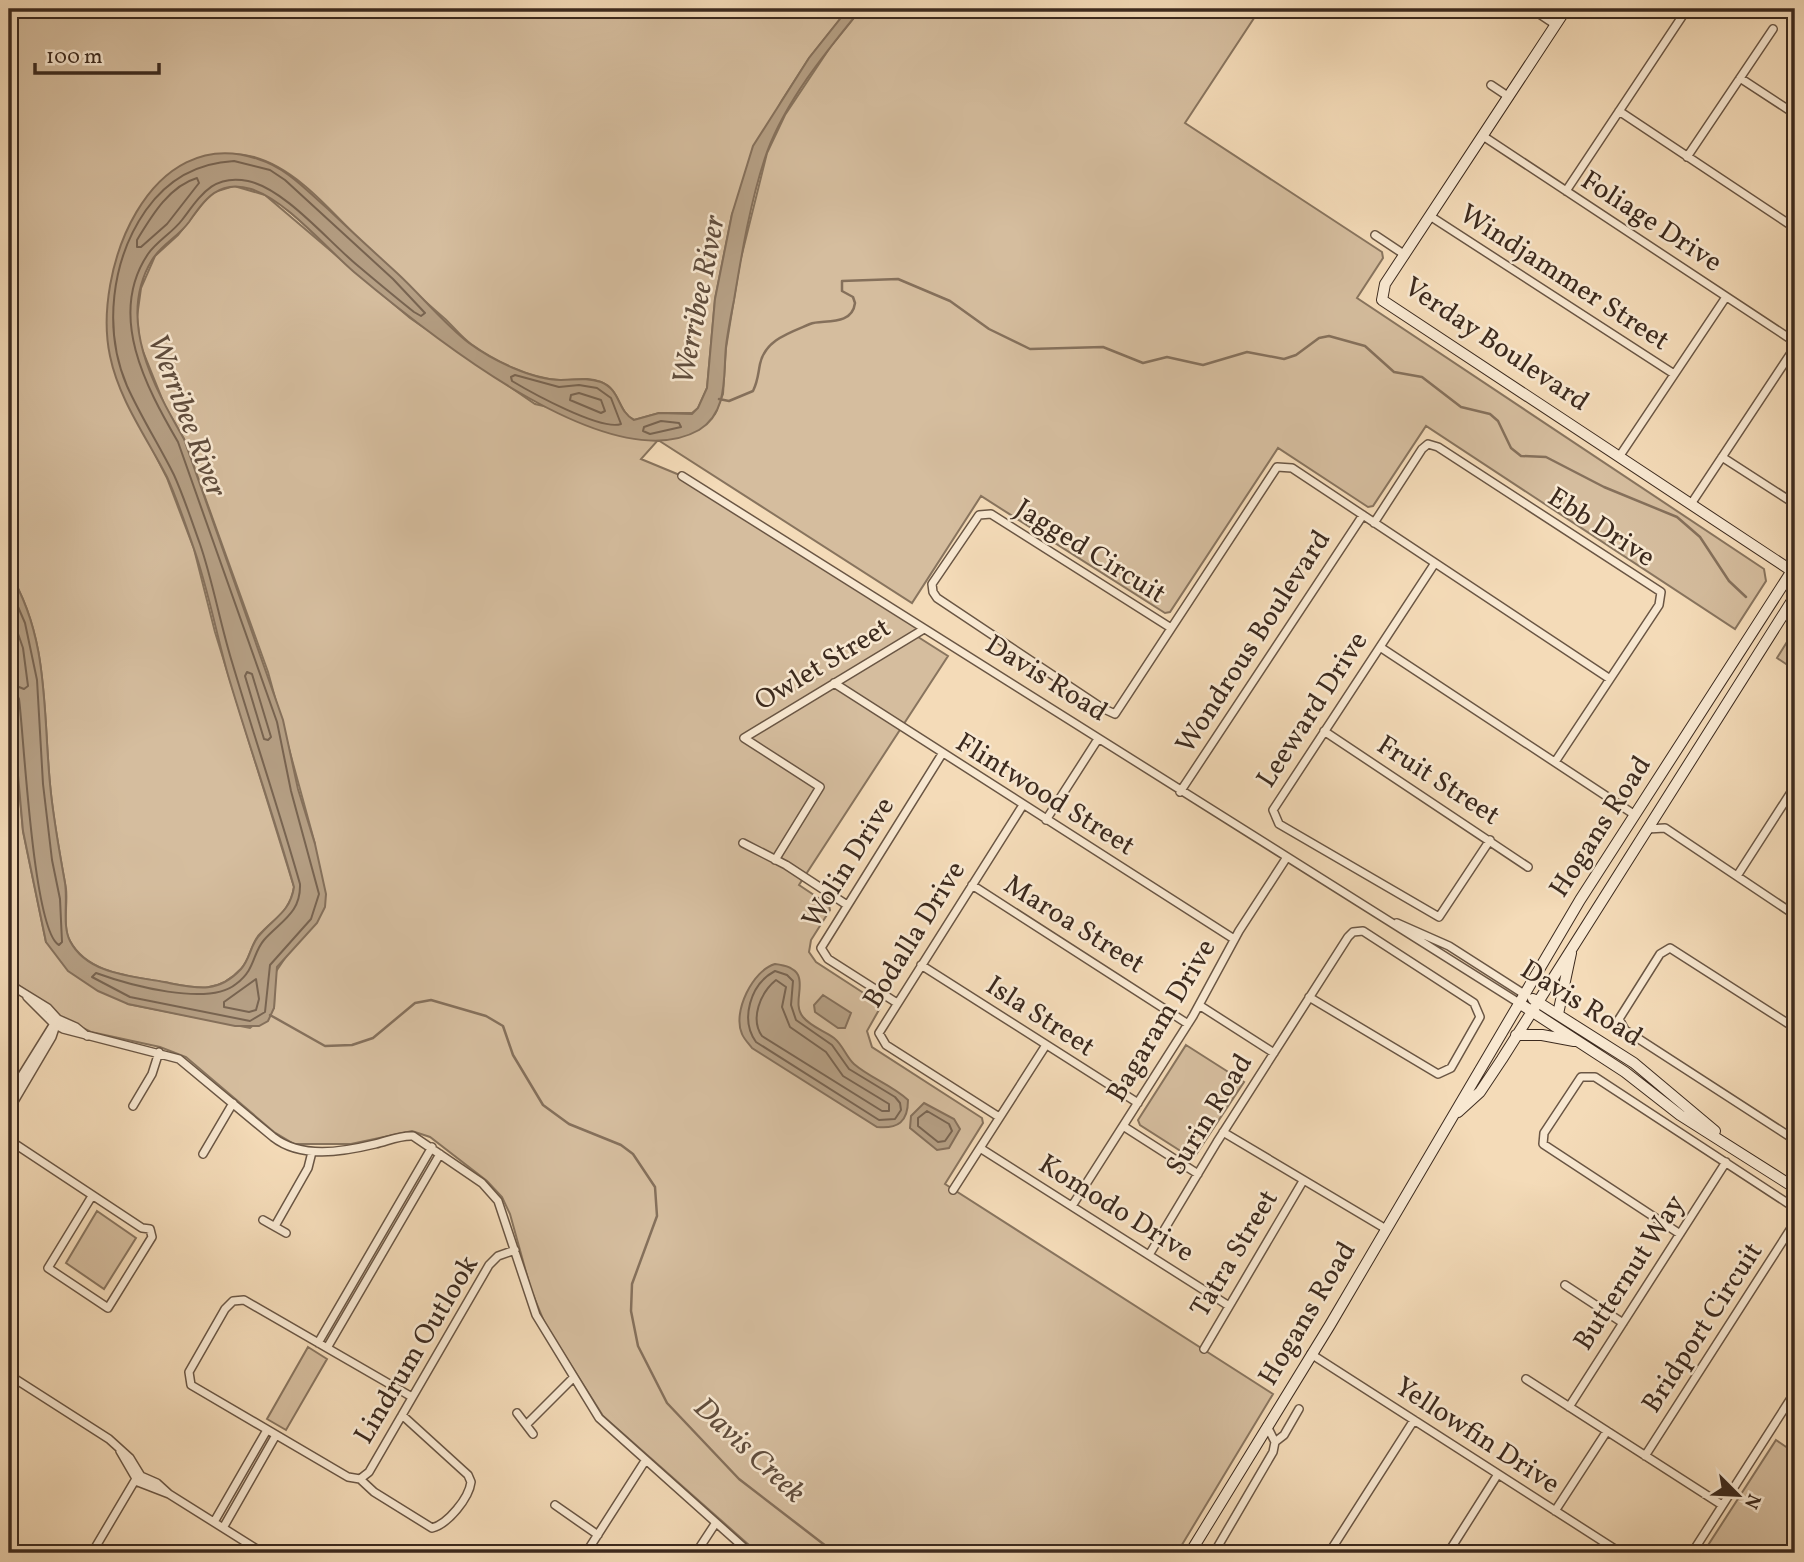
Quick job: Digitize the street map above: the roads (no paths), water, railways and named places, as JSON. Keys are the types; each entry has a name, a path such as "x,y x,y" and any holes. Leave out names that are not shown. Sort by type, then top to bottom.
{"street":[{"name":"Verday Boulevard","path":"1566,9 1385,284 1382,300 1794,570"},
{"path":"1566,191 1687,9"},
{"path":"1538,13 1556,25"},
{"path":"1687,157 1773,29"},
{"path":"1740,78 1795,114"},
{"path":"1491,85 1509,97"},
{"path":"1619,111 1795,228"},
{"name":"Foliage Drive","path":"1483,136 1795,345"},
{"name":"Windjammer Street","path":"1430,216 1674,374"},
{"path":"1375,235 1405,255"},
{"path":"1619,457 1726,297"},
{"path":"1691,504 1795,345"},
{"name":"Ebb Drive","path":"1374,523 1422,449 1429,444 1438,447 1661,592 1659,606 1555,762"},
{"path":"1722,457 1795,504"},
{"name":"Jagged Circuit","path":"1171,628 991,514 979,515 932,584 937,598 1115,714 1277,467 1292,468 1611,679"},
{"name":"Davis Road","path":"682,476 1180,792 1387,919 1450,946 1521,999 1558,1014 1646,1072 1737,1149"},
{"name":"Wondrous Boulevard","path":"1180,792 1363,515"},
{"name":"Leeward Drive","path":"1435,563 1273,810 1273,818 1439,917 1490,840"},
{"name":"Hogans Road","path":"1190,1553 1521,999 1635,815 1794,570"},
{"name":"Hogans Road","path":"1452,1117 1480,1092 1795,596"},
{"name":"Owlet Street","path":"775,860 820,787 744,738 924,629"},
{"path":"1380,647 1635,815"},
{"name":"Flintwood Street","path":"834,684 1234,939"},
{"name":"Fruit Street","path":"1324,731 1528,867"},
{"path":"1046,820 1098,739"},
{"name":"Wolin Drive","path":"897,1003 821,952 823,941 942,754"},
{"path":"1737,876 1792,799 1795,786"},
{"name":"Bodalla Drive","path":"999,1117 882,1042 880,1030 1023,805"},
{"path":"1661,806 1665,828"},
{"path":"1645,830 1665,828 1795,915"},
{"path":"743,843 846,905"},
{"name":"Bagaram Drive","path":"1072,1206 1188,1024 1234,939 1287,857"},
{"name":"Maroa Street","path":"972,885 1188,1024"},
{"name":"Surin Road","path":"1149,1255 1223,1132 1348,937 1360,930 1474,1003 1480,1017 1451,1068 1438,1074 1309,998"},
{"path":"1558,1014 1573,946"},
{"path":"1795,1028 1676,950 1667,948 1660,954 1619,1015 1620,1026 1795,1140"},
{"name":"Isla Street","path":"921,965 1138,1103"},
{"path":"9,984 48,1008 56,1023"},
{"path":"1199,1005 1274,1053"},
{"name":"Davis Road","path":"1534,1005 1578,1041 1680,1115 1795,1186"},
{"path":"56,1023 76,1027 88,1036 159,1052 183,1062 278,1141 296,1150 312,1152 351,1149 404,1135 418,1137 432,1147 493,1194 506,1218 536,1315 603,1423 750,1553"},
{"path":"9,1096 56,1023"},
{"path":"9,1110 56,1023"},
{"path":"1516,1035 1542,1035 1578,1041"},
{"path":"953,1190 1046,1045"},
{"path":"133,1106 152,1074 159,1052"},
{"path":"1680,1234 1549,1150 1542,1141 1544,1133 1577,1081 1589,1075 1795,1208"},
{"path":"203,1154 233,1103"},
{"path":"1123,1126 1198,1174"},
{"path":"1223,1132 1385,1230"},
{"path":"9,1140 152,1233 108,1308 48,1268 92,1195"},
{"path":"318,1343 432,1147"},
{"name":"Komodo Drive","path":"980,1148 1229,1306"},
{"path":"275,1226 308,1168 312,1152"},
{"path":"327,1348 440,1154"},
{"name":"Butternut Way","path":"1569,1407 1726,1162"},
{"name":"Tatra Street","path":"1203,1349 1303,1181"},
{"path":"395,1210 404,1216"},
{"path":"263,1220 286,1233"},
{"name":"Bridport Circuit","path":"1645,1456 1795,1222"},
{"name":"Lindrum Outlook","path":"360,1479 369,1472 492,1260 515,1251"},
{"path":"1564,1285 1623,1323"},
{"path":"350,1288 359,1293"},
{"path":"402,1415 468,1475 471,1482 467,1495 442,1524 432,1528 374,1492 360,1479 348,1477 194,1388 189,1380 191,1368 225,1309 233,1301 244,1300 412,1397"},
{"name":"Yellowfin Drive","path":"1311,1354 1621,1553"},
{"path":"9,1375 103,1435 130,1458 137,1477"},
{"path":"527,1424 573,1378"},
{"path":"1527,1379 1722,1505"},
{"path":"1692,1553 1795,1392"},
{"path":"1213,1553 1273,1452 1275,1441 1284,1435 1299,1409"},
{"path":"517,1413 533,1434"},
{"path":"1329,1553 1414,1420"},
{"name":"Hogans Road","path":"1267,1426 1275,1441"},
{"path":"214,1522 267,1430"},
{"path":"1555,1511 1607,1431"},
{"path":"223,1528 276,1435"},
{"path":"586,1553 645,1461"},
{"path":"1450,1553 1498,1474"},
{"path":"137,1477 157,1483 169,1494 263,1553"},
{"path":"92,1553 137,1477"},
{"path":"555,1505 598,1535"},
{"path":"696,1553 715,1524"}],"water":[{"path":"848,9 861,9 796,95 767,152 744,244 726,346 723,392 715,413 699,430 661,440 616,435 568,418 518,391 423,328 354,272 278,203 251,189 230,187 214,193 156,255 142,282 138,306 138,329 143,352 161,397 184,439 283,720 298,789 315,844 326,894 325,907 317,923 277,967 274,1008 268,1021 259,1026 235,1026 128,1004 98,991 68,971 46,942 23,831 9,675 9,572 22,597 38,648 51,796 66,890 66,928 70,941 78,952 87,960 111,972 196,987 214,986 223,983 241,969 258,937 289,903 294,887 228,675 203,578 181,511 171,485 120,388 110,356 107,322 110,285 120,247 136,212 159,183 186,162 220,153 268,163 304,187 397,273 450,327 489,356 538,377 601,382 612,390 624,411 634,420 659,413 692,414 698,408 707,388 715,299 732,214 753,146 809,58"},
{"path":"775,964 796,972 800,986 799,1010 803,1017 834,1038 860,1069 908,1100 904,1119 891,1127 877,1127 752,1048 742,1034 742,1004 759,974"},
{"path":"823,995 851,1013 845,1028 838,1028 815,1012 814,1005"},
{"path":"924,1103 954,1119 960,1129 949,1148 937,1150 910,1128 911,1116"}],"waterway":[{"path":"719,399 729,401 753,391 763,356 779,338 810,324 836,321 848,316 855,303 853,297 842,291 842,281 898,279 950,301 989,329 1030,349 1103,347 1143,363 1167,357 1203,365 1247,352 1284,359 1296,355 1319,338 1329,336 1365,346 1394,372 1422,377 1461,407 1490,414 1498,421 1511,448 1521,456 1546,457 1604,487 1677,517 1700,537 1729,581 1746,597"},
{"name":"Davis Creek","path":"270,1015 325,1046 352,1045 373,1038 415,1003 431,1000 486,1016 503,1026 513,1055 543,1105 569,1124 621,1145 633,1154 655,1187 657,1216 632,1284 631,1311 638,1346 667,1403 739,1479 835,1553"}],"water label":[{"name":"Werribee River","path":"700,300"},
{"name":"Werribee River","path":"186,416"}]}
